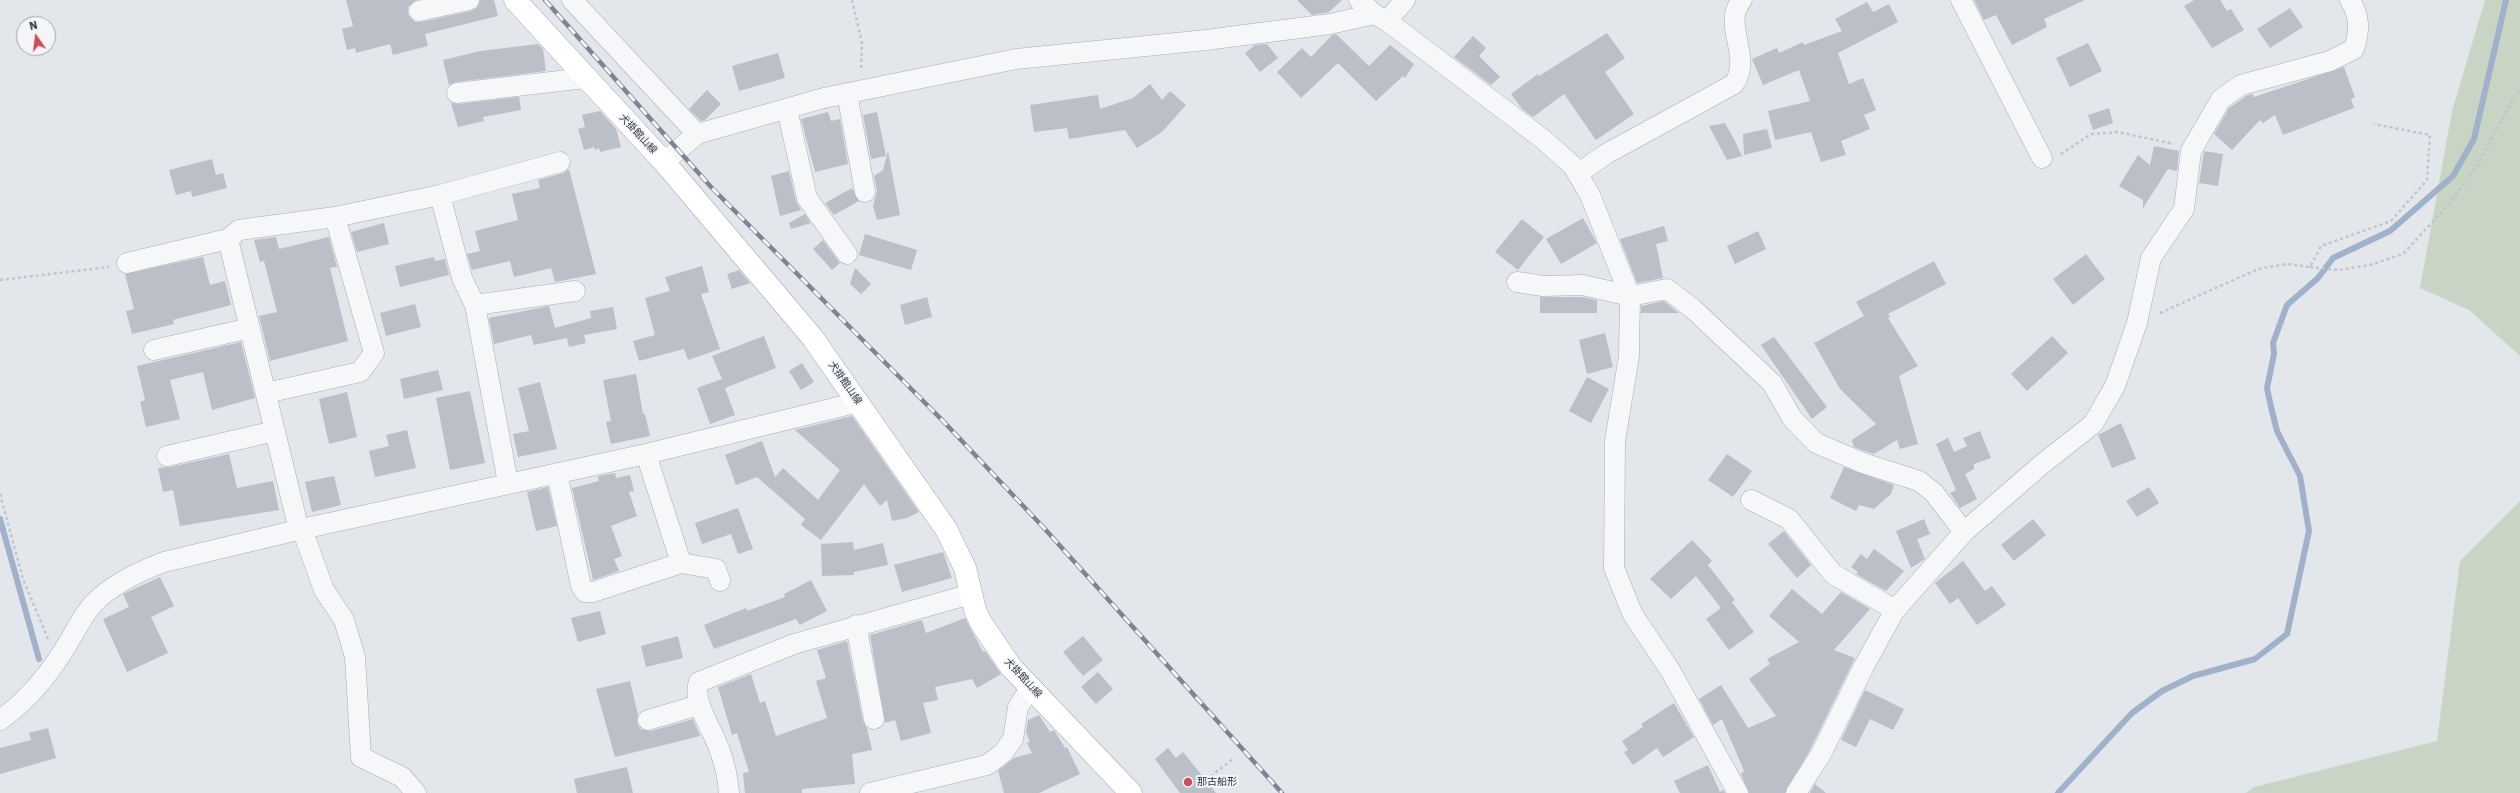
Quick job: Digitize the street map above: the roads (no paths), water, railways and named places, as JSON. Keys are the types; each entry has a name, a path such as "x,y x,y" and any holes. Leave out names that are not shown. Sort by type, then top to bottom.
{"main road":[{"name":"犬掛館山線","path":"515,0 585,78 664,162 812,337 859,402 946,529 965,568 971,594 981,624 1011,667 1132,793"}],"street":[{"path":"418,11 469,0"},
{"path":"572,0 697,134"},
{"path":"1359,0 1544,140 1579,173 1590,195 1630,296 1629,356 1615,441 1614,568 1633,615 1670,670 1738,793"},
{"path":"664,162 697,134 787,108 853,92 1016,59 1206,40 1380,17 1405,0"},
{"path":"1579,173 1606,154 1734,84 1739,76 1742,65 1734,19 1735,9 1742,0"},
{"path":"1961,0 2042,158"},
{"path":"1796,793 1821,754 1864,666 1895,610 1964,532 2041,465 2093,424 2115,386 2138,323 2151,258 2184,209 2191,151 2221,99 2241,85 2330,60 2354,49 2359,33 2358,12 2350,0"},
{"path":"457,93 585,78"},
{"path":"853,92 865,192"},
{"path":"787,108 807,198 847,254"},
{"path":"127,263 228,239 239,230 335,217 440,195 560,162"},
{"path":"440,195 462,278 475,305 508,483"},
{"path":"266,393 360,372 374,353 335,217"},
{"path":"228,239 300,529 324,590 344,620 355,657 361,757 402,777 416,793"},
{"path":"1517,282 1543,286 1583,285 1630,296 1667,289 1692,308 1772,383 1792,418 1816,443 1863,463 1919,481 1934,493 1964,532"},
{"path":"475,305 575,291"},
{"path":"154,350 250,328"},
{"path":"0,720 37,687 59,659 92,605 104,593 149,568 164,562 300,529 646,454 859,402"},
{"path":"167,456 275,431"},
{"path":"646,454 681,563"},
{"path":"557,473 581,586 585,592 593,592 681,563 716,569 720,581"},
{"path":"1751,500 1789,519 1833,574 1895,610"},
{"path":"729,793 728,774 696,694 699,682 767,654 856,625 971,594"},
{"path":"856,625 874,719"},
{"path":"870,793 890,791 986,765 1003,752 1013,738 1018,706 1031,687"},
{"path":"648,720 700,705"}],"waterway":[{"path":"2058,793 2132,713 2162,691 2193,676 2255,659 2287,634 2309,531 2300,476 2277,431 2267,388 2274,354 2273,343 2287,305 2318,278 2333,258 2390,231 2453,176 2474,139 2506,0"},
{"path":"0,519 39,659"}],"railway":[{"path":"545,0 711,187 944,422 1044,528 1282,793"}],"place":[{"name":"那古船形","path":"1188,782"}]}
